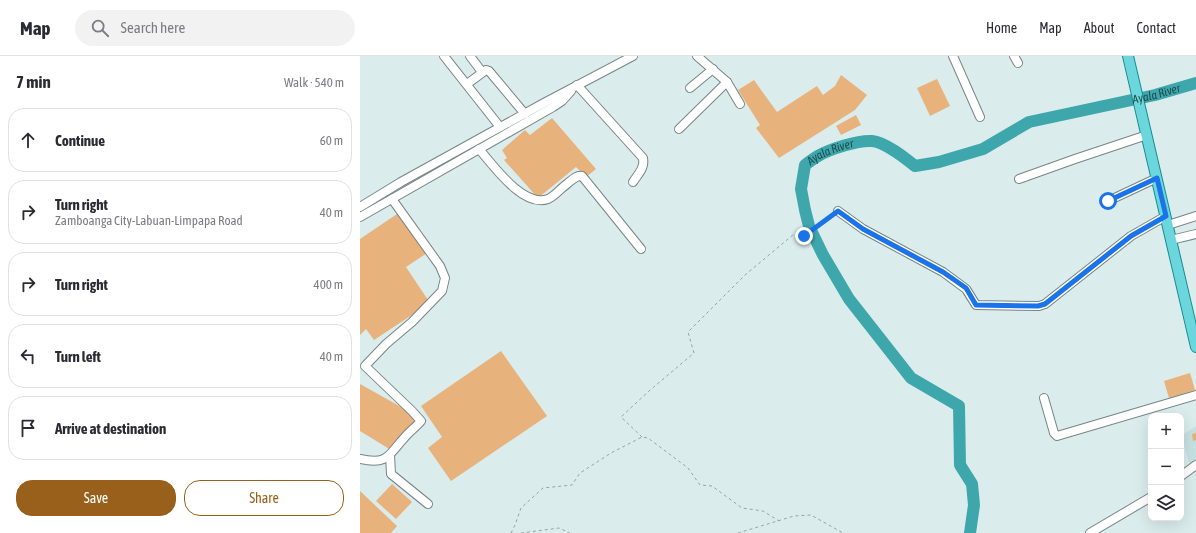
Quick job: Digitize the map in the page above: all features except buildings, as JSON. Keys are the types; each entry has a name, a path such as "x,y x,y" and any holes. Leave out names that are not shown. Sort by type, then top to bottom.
{"main road":[{"path":"1128,56 1132,80 1147,134 1196,347"}],"street":[{"path":"444,56 500,127"},
{"path":"470,56 482,72"},
{"path":"360,207 401,182 500,127 633,56"},
{"path":"697,56 728,82 740,104"},
{"path":"953,56 980,117"},
{"path":"690,88 713,69"},
{"path":"467,84 482,72 486,70 489,71 525,114"},
{"path":"679,129 728,82"},
{"path":"360,217 553,107 562,101 575,86"},
{"path":"575,86 643,158 644,165 633,182"},
{"path":"1019,179 1075,158 1147,134"},
{"path":"479,149 504,179 519,192 530,198 542,200 549,199 576,176 582,176 641,249"},
{"path":"1108,201 1157,178"},
{"path":"360,459 381,460 390,455 421,421 365,366 386,344 412,322 442,291 445,278 440,266 392,199"},
{"path":"838,211 863,229 943,272 966,288 976,305 1038,306 1045,304 1131,236 1167,220 1196,216"},
{"path":"1172,240 1196,234"},
{"path":"1044,398 1054,433 1057,436 1196,395"},
{"path":"390,455 391,474 428,504"},
{"path":"1184,474 1196,465"},
{"path":"1090,533 1148,499"}],"path":[{"path":"779,521 763,511 742,508 712,486 700,485 688,468 648,438 642,437 621,417 694,353 688,332 745,275 794,234 804,236 838,211"},
{"path":"511,533 521,508 543,488 572,485 580,473 611,453 642,437"},
{"path":"738,533 794,516 811,515 843,533"},
{"path":"521,533 559,528 570,533"}],"shaded area":[{"path":"1196,426 1196,461 1190,465 1184,446 1184,434"}],"waterway":[{"name":"Ayala River","path":"970,533 974,505 972,484 960,465 959,406 911,378 849,299 823,255 809,226 801,189 805,165 818,156 830,151 852,143 866,141 883,144 915,166 939,162 983,149 1029,122 1155,95 1196,83"}],"route":[{"path":"804,236 838,211 863,229 943,272 966,288 976,305 1038,306 1045,304 1131,236 1166,216 1157,178 1108,201"}]}
